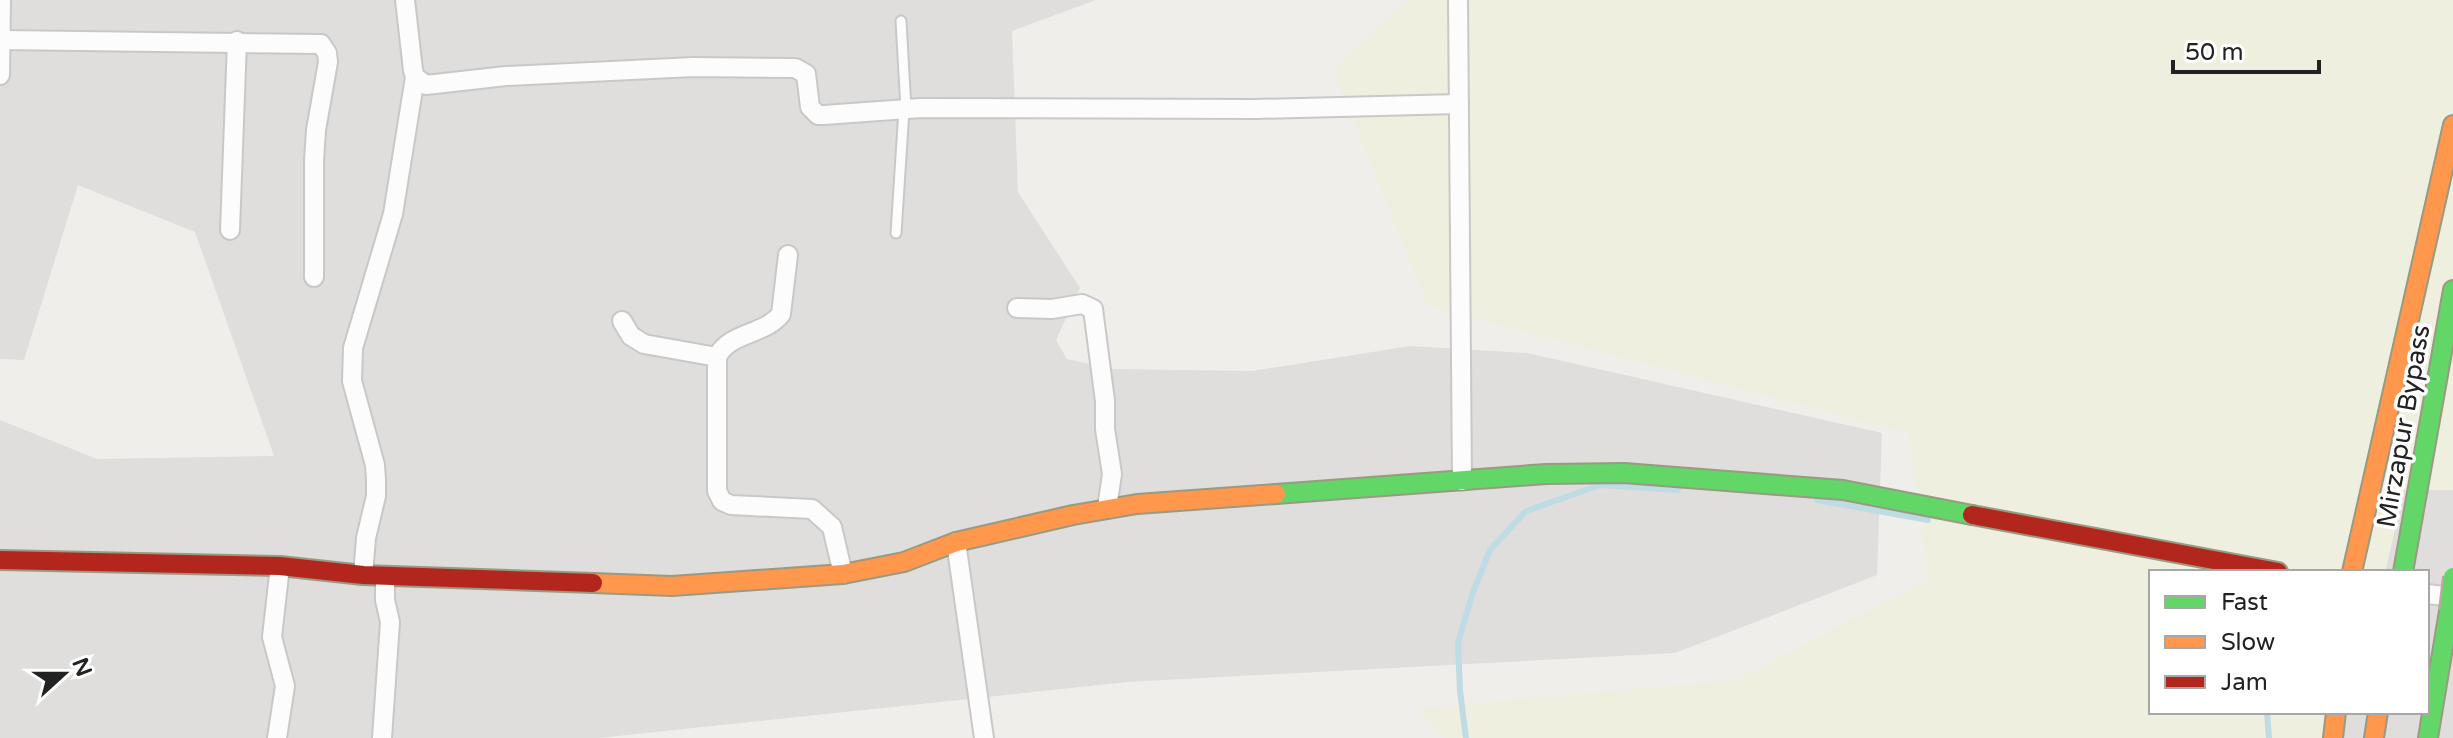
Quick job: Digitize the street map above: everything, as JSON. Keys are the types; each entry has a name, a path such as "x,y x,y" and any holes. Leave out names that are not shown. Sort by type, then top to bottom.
{"main road":[{"path":"2352,570 2453,125"},
{"name":"Mirzapur Bypass","path":"2404,570 2453,290"},
{"path":"0,560 280,566 363,575 672,586 843,574 904,562 956,542 1107,508 1546,474 1624,473 1843,490 2267,570"},
{"path":"2428,738 2453,577"},
{"path":"2333,738 2336,714"},
{"path":"2374,738 2378,714"}],"street":[{"path":"0,75 1,0"},
{"path":"363,575 376,480 375,465 352,381 353,348 393,214 415,77 405,0"},
{"path":"1458,0 1462,481"},
{"path":"1,40 321,44 327,53 314,161 314,277"},
{"path":"230,230 237,41"},
{"path":"415,77 426,85 435,86 506,76 693,67 795,68 806,74 810,107 818,115 905,109 1256,109 1459,104"},
{"path":"788,255 781,314 767,327 724,346 717,357 716,482 719,496 731,505 812,509 832,527 843,574"},
{"path":"1017,308 1052,309 1082,304 1093,309 1112,474 1107,508"},
{"path":"622,321 631,336 644,344 717,357"},
{"path":"956,542 984,738"},
{"path":"277,738 285,686 272,637 280,566"},
{"path":"382,738 390,622 385,600 385,576"},
{"path":"2429,595 2451,604"}],"lane":[{"path":"896,233 905,109 901,21"}],"shaded area":[{"path":"0,0 1096,0 1012,31 1018,192 1080,288 1056,340 1067,359 1113,369 1252,371 1410,346 1527,353 1882,433 1877,575 1675,653 1128,682 599,738 0,738 0,420 97,459 274,456 195,232 78,185 24,360 0,359"},
{"path":"2404,489 2453,490 2453,738 2341,738 2347,714 2429,714 2429,570 2385,570"}],"green space":[{"path":"1408,0 2453,0 2453,490 2404,490 2385,570 2149,570 2149,714 2347,714 2341,738 1442,738 1417,708 1736,680 1929,579 1908,433 1428,306 1333,70"}],"waterway":[{"path":"1466,738 1458,643 1473,592 1490,550 1526,511 1600,485 1678,490"},
{"path":"1817,500 1928,520"},
{"path":"2267,714 2269,738"}],"traffic: fast":[{"path":"2403,570 2453,290"},
{"path":"1276,494 1546,474 1624,473 1843,490 1972,515"},
{"path":"2449,611 2453,577"},
{"path":"2428,738 2449,611"}],"traffic: slow":[{"path":"2352,570 2453,125"},
{"path":"593,583 672,586 843,574 904,562 956,542 1073,515 1137,504 1276,494"},
{"path":"2333,738 2336,714"},
{"path":"2374,738 2378,714"}],"traffic: jam":[{"path":"1972,515 2267,570"},
{"path":"0,560 280,566 363,575 593,583"}]}
